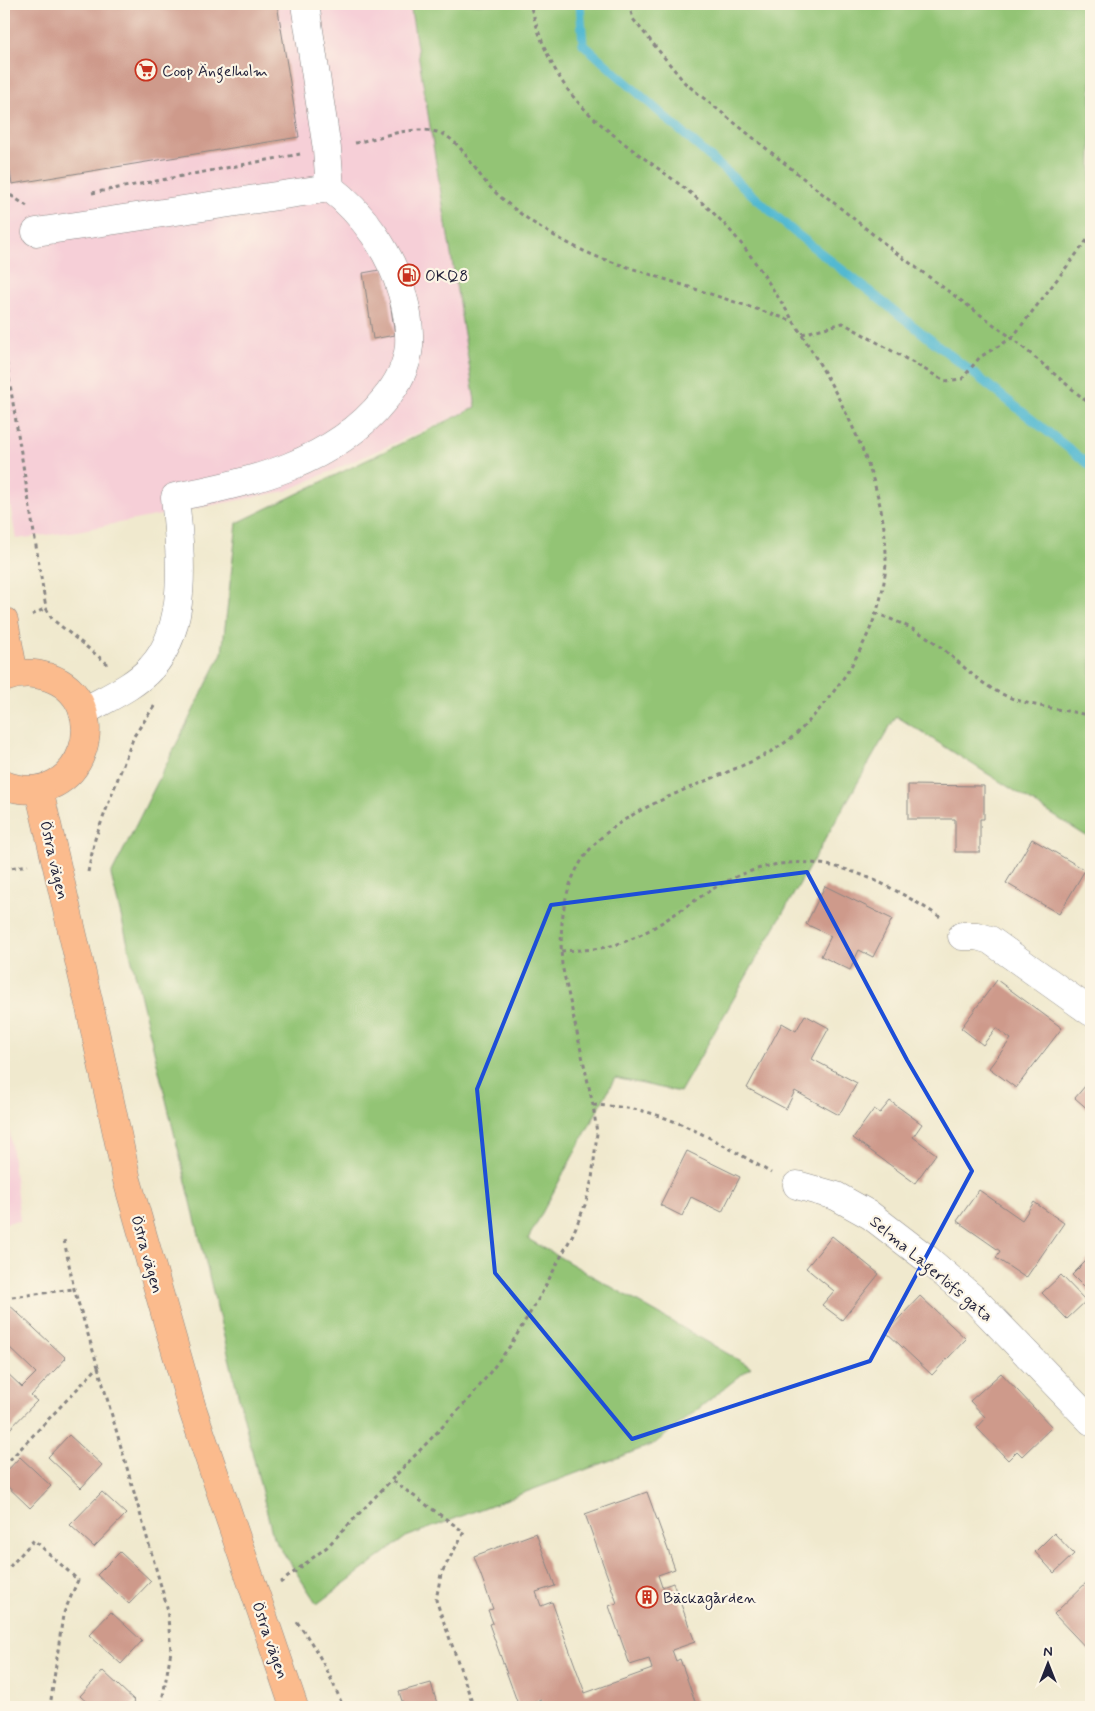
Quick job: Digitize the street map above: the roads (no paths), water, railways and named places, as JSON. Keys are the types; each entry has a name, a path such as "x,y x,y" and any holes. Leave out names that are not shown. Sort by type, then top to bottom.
{"main road":[{"path":"4,785 17,790 39,790 58,782 73,770 83,752 87,732 83,712 73,693 56,680 36,673 9,676 13,619"},
{"name":"Östra vägen","path":"39,790 130,1190 192,1408 294,1707"}],"street":[{"path":"83,712 131,684 152,668 168,640 178,600 179,539 175,497 231,485 271,473 317,454 347,437 372,415 394,388 405,366 409,346 408,323 399,282 378,242 358,213 330,188 327,149 305,4"},
{"path":"36,232 330,188"},
{"path":"962,936 977,936 990,940 1091,1012"},
{"name":"Selma Lagerlöfs gata","path":"797,1185 836,1196 870,1215 926,1258 974,1300 1091,1421"}],"waterway":[{"path":"580,4 583,44 793,231 1091,466"}],"place":[{"name":"Coop Ängelholm","path":"146,70"},
{"name":"OKQ8","path":"409,275"},
{"name":"Bäckagården","path":"647,1597"}]}
